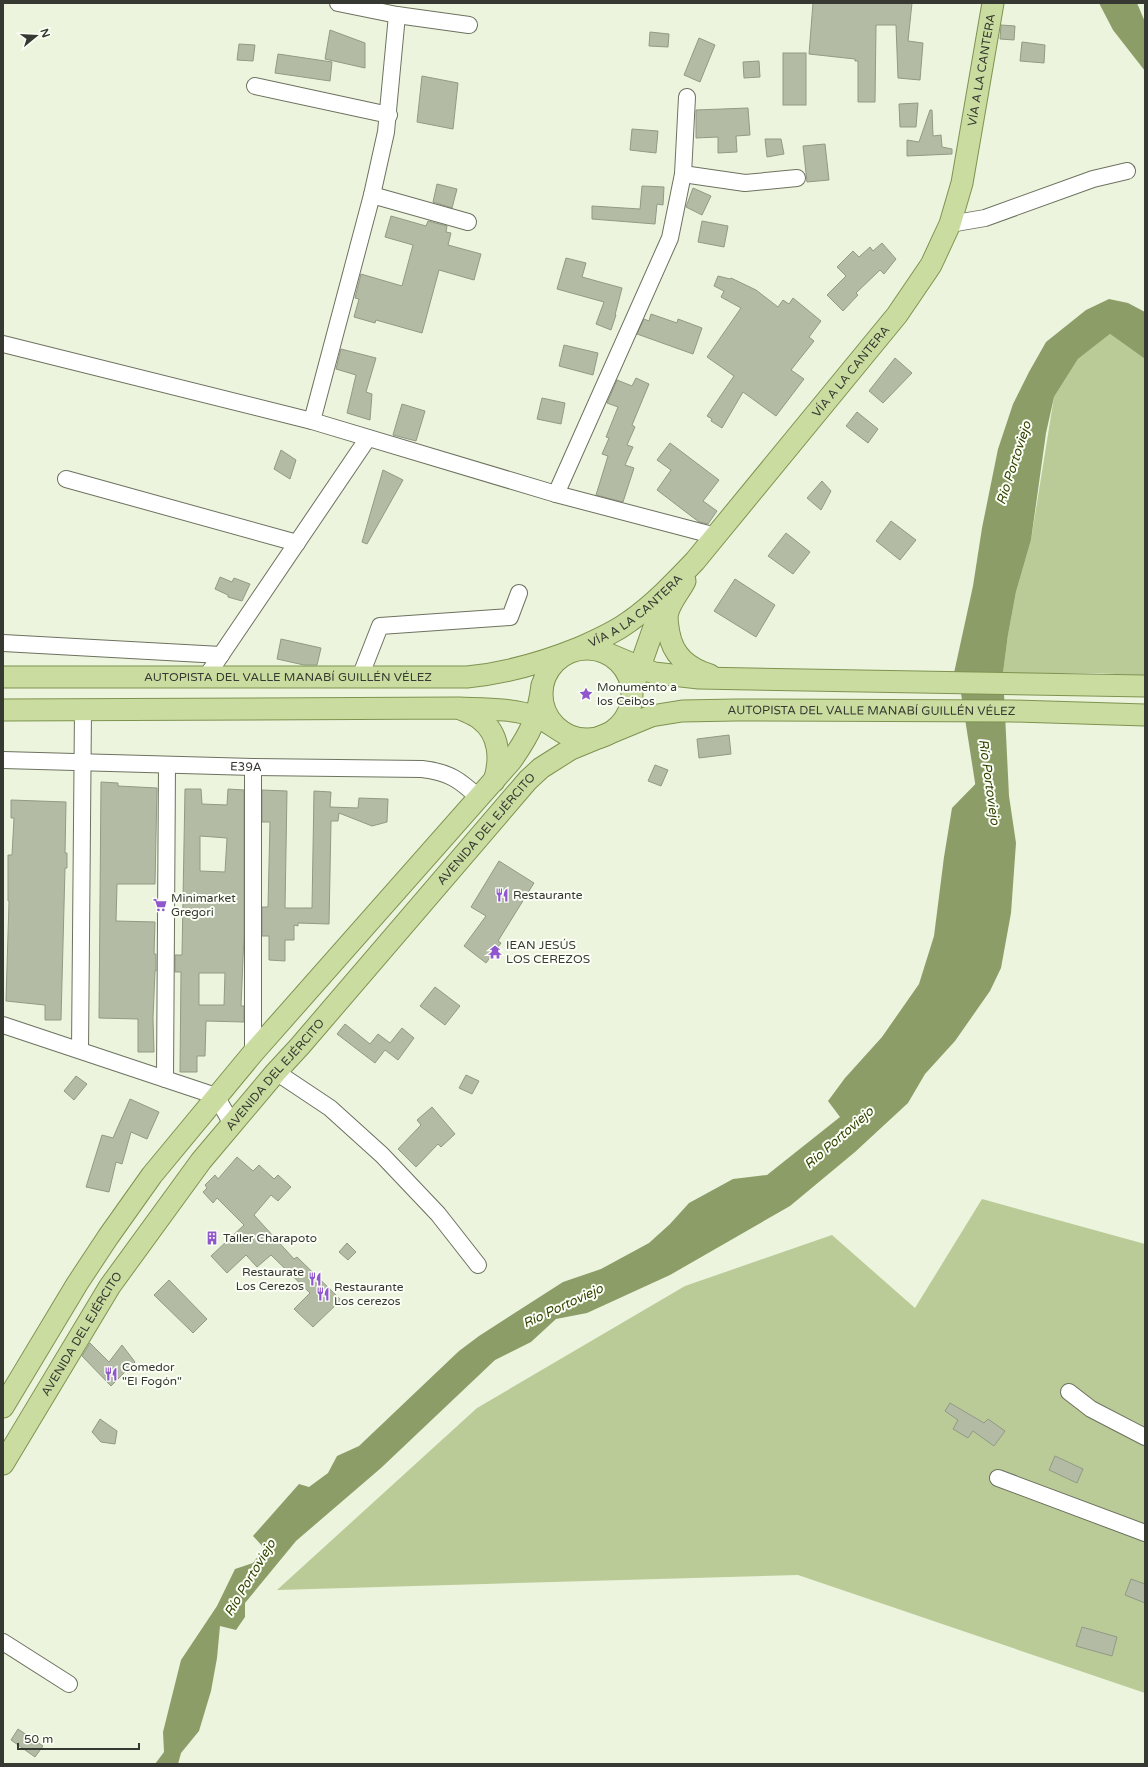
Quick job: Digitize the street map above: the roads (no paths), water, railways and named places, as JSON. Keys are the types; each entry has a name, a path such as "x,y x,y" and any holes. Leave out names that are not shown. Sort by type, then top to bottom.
{"main road":[{"name":"VÍA A LA CANTERA","path":"568,652 602,638 629,622 664,593 695,561 897,315 932,265 950,224 962,183 993,3"},
{"path":"3,710 459,708 506,711 536,717 564,733 583,738 602,736 613,730 622,722 628,711 639,667 654,627 671,595 695,561"},
{"path":"695,561 668,612 670,639 675,651 684,662 695,670 727,679"},
{"path":"3,1407 77,1284 152,1174 253,1053 494,781 521,746 536,717 542,685 547,672 556,660 568,652 580,649 592,649 604,652 654,673 677,677 1145,686"},
{"name":"AUTOPISTA DEL VALLE MANABÍ GUILLÉN VÉLEZ","path":"3,677 467,677 496,674 537,664 568,652"},
{"path":"604,652 612,656 626,671 630,680 632,699"},
{"path":"542,685 544,708 555,726 564,733"},
{"path":"459,708 480,719 494,737 499,760 494,781"},
{"name":"AUTOPISTA DEL VALLE MANABÍ GUILLÉN VÉLEZ","path":"602,736 651,716 682,711 1013,711 1145,715"},
{"name":"AVENIDA DEL EJÉRCITO","path":"3,1464 110,1286 201,1161 528,780 541,768 566,752 602,736"},
{"path":"152,1174 177,1194"}],"street":[{"path":"338,3 397,15 469,25"},
{"path":"312,421 372,195 389,115 397,15"},
{"path":"255,86 389,115"},
{"path":"556,494 670,238 682,174 687,97"},
{"path":"950,224 985,218 1093,179 1127,171"},
{"path":"682,174 745,183 797,178"},
{"path":"372,195 468,222"},
{"path":"3,344 312,421 556,494 716,536"},
{"path":"206,677 368,438"},
{"path":"66,479 297,543"},
{"path":"360,677 380,626 510,617 519,593"},
{"path":"3,643 221,655"},
{"path":"80,1050 83,710"},
{"name":"E39A","path":"3,760 253,767 438,770 454,777 479,798"},
{"path":"165,1078 167,765"},
{"path":"253,767 253,1053"},
{"path":"3,1025 216,1096 232,1124"},
{"path":"276,1072 330,1108 382,1155 438,1214 478,1265"},
{"path":"1069,1392 1091,1409 1145,1437"},
{"path":"998,1478 1145,1533"},
{"path":"3,1642 69,1684"}],"water":[{"path":"1099,3 1137,3 1145,22 1145,71 1113,30"},
{"path":"1109,299 1128,303 1145,312 1145,359 1110,334 1078,359 1054,397 1046,433 1031,540 1016,592 1003,673 1009,796 1016,843 1011,913 1001,968 990,991 955,1041 925,1074 908,1103 855,1152 790,1206 670,1275 587,1313 556,1319 531,1342 495,1360 381,1468 296,1541 245,1603 245,1617 236,1630 220,1626 217,1658 211,1691 199,1731 181,1753 178,1764 155,1764 164,1752 163,1732 181,1660 217,1606 235,1569 253,1563 264,1548 253,1536 299,1484 309,1487 328,1473 337,1456 359,1446 459,1351 479,1336 563,1282 601,1269 649,1243 670,1224 689,1203 733,1179 767,1175 840,1117 828,1101 845,1078 882,1037 919,984 934,936 952,808 991,768 989,732 954,673 973,586 982,528 998,449 1013,404 1046,342 1086,310"}],"waterway":[{"name":"Río Portoviejo","path":"976,682 975,689 994,810"}],"place":[{"name":"Monumento a los Ceibos","path":"586,694"},
{"name":"Restaurante","path":"502,895"},
{"name":"Minimarket Gregori","path":"160,905"},
{"name":"IEAN JESÚS LOS CEREZOS","path":"495,952"},
{"name":"Taller Charapoto","path":"212,1238"},
{"name":"Restaurate Los Cerezos","path":"315,1279"},
{"name":"Restaurante Los cerezos","path":"323,1294"},
{"name":"Comedor \"El Fogón\"","path":"111,1374"}]}
